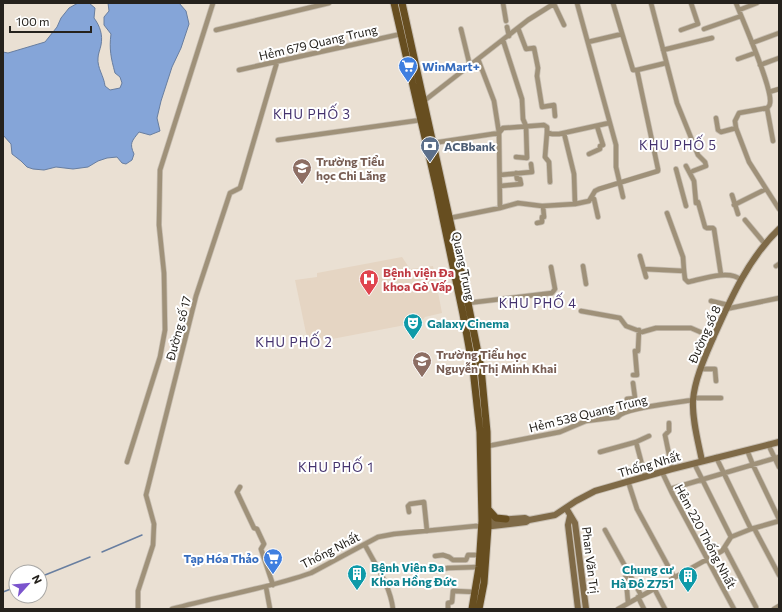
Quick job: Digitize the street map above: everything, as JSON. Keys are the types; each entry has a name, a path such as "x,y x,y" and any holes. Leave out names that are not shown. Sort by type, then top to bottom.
{"main road":[{"name":"Quang Trung","path":"394,3 420,120 450,218 473,350 480,432 483,524 484,583 479,609"},
{"name":"Quang Trung","path":"402,3 433,143 434,162 465,304"},
{"name":"Đường số 8","path":"702,461 693,399 700,369 727,307 741,280 752,262 779,230"},
{"name":"Quang Trung","path":"472,609 479,566 483,524 487,508 488,446 488,432 481,368 473,350"},
{"name":"Thống Nhất","path":"483,524 526,522 529,520 552,516 595,492 628,481 779,442"},
{"path":"487,508 496,518 506,519"},
{"name":"Phan Văn Trị","path":"566,508 576,523 586,609"},
{"name":"Phan Văn Trị","path":"570,516 568,525 578,609"},
{"name":"Thống Nhất","path":"483,524 506,519 525,518 529,520"}],"street":[{"path":"127,462 160,357 165,330 164,273 159,225 160,170 212,3"},
{"path":"216,30 329,3"},
{"path":"503,3 506,21"},
{"path":"424,101 518,28 555,3 564,25"},
{"path":"577,3 616,144 616,167 622,197"},
{"path":"613,3 633,70 666,63"},
{"path":"651,3 677,103 698,155 705,162 706,166 692,171"},
{"path":"680,30 698,24 691,3"},
{"path":"736,3 756,53 769,92 770,103 767,108 773,141"},
{"path":"704,29 740,13 757,3"},
{"path":"507,27 509,36"},
{"path":"518,28 526,49 534,48 538,68 537,76 542,107 554,106 555,116"},
{"path":"461,29 470,66"},
{"path":"752,43 779,33"},
{"name":"Hẻm 679 Quang Trung","path":"239,70 401,34"},
{"path":"588,42 622,34"},
{"path":"663,50 712,38"},
{"path":"503,40 522,99 523,119 526,126 527,158 516,157"},
{"path":"738,59 756,53"},
{"path":"760,65 779,58"},
{"path":"478,59 494,101 499,133 500,208"},
{"name":"Đường số 17","path":"138,609 138,591 153,545 154,531 154,524 146,495 196,296 230,193 240,188 277,62"},
{"path":"450,218 500,208 518,202 543,206 575,204 589,201 595,191 656,172 658,169 637,70"},
{"path":"769,92 779,89"},
{"path":"767,108 740,113 735,121 736,128 749,162 779,210"},
{"path":"716,118 718,130 721,132 736,128"},
{"path":"278,140 420,120"},
{"path":"547,132 552,134 564,133 609,123"},
{"path":"433,143 499,133 503,128 544,125 547,128 545,157 549,162 550,182"},
{"path":"590,154 600,149 600,146 603,145 597,126"},
{"path":"564,133 574,174 575,204"},
{"path":"500,174 532,172 531,164"},
{"path":"686,166 694,181 697,203 705,226 707,228 714,229 721,275"},
{"path":"676,168 686,206"},
{"path":"500,186 521,184 520,179 517,179 516,173"},
{"path":"734,205 766,189"},
{"path":"732,195 738,214"},
{"path":"591,198 594,199 598,217"},
{"path":"537,224 542,222 542,217 544,217 543,206"},
{"path":"667,213 683,257 685,279 688,282 721,275 738,276 741,280"},
{"path":"745,220 766,244"},
{"path":"640,256 646,277"},
{"path":"583,266 586,284"},
{"path":"465,304 552,293 555,289 551,267"},
{"path":"644,269 684,271"},
{"path":"711,300 727,307 779,298"},
{"path":"581,311 620,318 626,326 642,332 656,328 691,328 714,338"},
{"path":"633,375 637,375 635,351 638,350 639,330"},
{"path":"700,369 715,369 716,381"},
{"path":"630,410 627,399 634,398 633,383"},
{"name":"Hẻm 538 Quang Trung","path":"488,446 560,432 586,421 618,417 620,414 630,410 693,399 721,398"},
{"path":"669,423 669,431 666,434 672,469"},
{"path":"600,452 636,442 649,436"},
{"path":"636,442 645,476"},
{"path":"768,444 777,457 779,467"},
{"path":"621,608 628,602 722,551 731,537 778,522 747,450"},
{"path":"670,489 777,457"},
{"path":"716,458 779,575"},
{"path":"694,463 731,537"},
{"name":"Hẻm 220 Thống Nhất","path":"662,472 734,609"},
{"path":"628,481 637,509 674,578"},
{"path":"240,486 237,492 254,528 257,529 264,544 261,549 273,585"},
{"path":"409,512 408,506 410,504 424,502 426,530"},
{"name":"Thống Nhất","path":"172,609 266,587 311,573 378,537 483,524"},
{"path":"606,530 625,565 644,609"},
{"path":"365,545 388,586 393,609"},
{"path":"725,548 756,607"},
{"path":"435,556 443,555 453,560 466,560 468,555 480,555"},
{"path":"625,565 628,602"},
{"path":"433,571 448,568 479,566"},
{"path":"266,587 270,609"},
{"path":"654,588 665,609"},
{"path":"448,609 448,603 452,602 453,591 475,592"},
{"path":"774,609 779,606"}],"shaded area":[{"name":"Bệnh viện Đa khoa Gò Vấp","path":"402,257 410,269 433,266 442,313 425,317 421,322 311,343 306,333 295,280 317,277 317,273"}],"water":[{"path":"78,3 89,3 95,8 94,18 98,24 102,38 98,62 105,86 110,90 120,88 122,83 120,77 115,73 112,63 110,49 111,34 104,25 104,17 109,11 108,3 179,3 186,11 189,24 181,48 172,67 161,101 157,118 160,131 150,135 139,132 132,142 134,154 132,160 126,164 122,163 117,157 98,161 88,167 73,169 56,167 44,170 33,169 27,167 12,154 11,144 3,135 3,52 8,53 45,42 69,8"}],"waterway":[{"path":"102,552 142,535"},
{"path":"48,574 90,557"},
{"path":"3,592 8,590"}],"place":[{"name":"WinMart+","path":"408,83"},
{"name":"ACBbank","path":"430,163"},
{"name":"Trường Tiểu học Chi Lăng","path":"302,185"},
{"name":"Bệnh viện Đa khoa Gò Vấp","path":"369,296"},
{"name":"Galaxy Cinema","path":"413,340"},
{"name":"Trường Tiểu học Nguyễn Thị Minh Khai","path":"422,378"},
{"name":"Tạp Hóa Thảo","path":"273,575"},
{"name":"Bệnh Viện Đa Khoa Hồng Đức","path":"357,591"},
{"name":"Chung cư Hà Đô Z751","path":"688,593"}],"district":[{"name":"KHU PHỐ 3","path":"312,114"},
{"name":"KHU PHỐ 5","path":"678,145"},
{"name":"KHU PHỐ 4","path":"538,303"},
{"name":"KHU PHỐ 2","path":"294,342"},
{"name":"KHU PHỐ 1","path":"336,467"}]}
